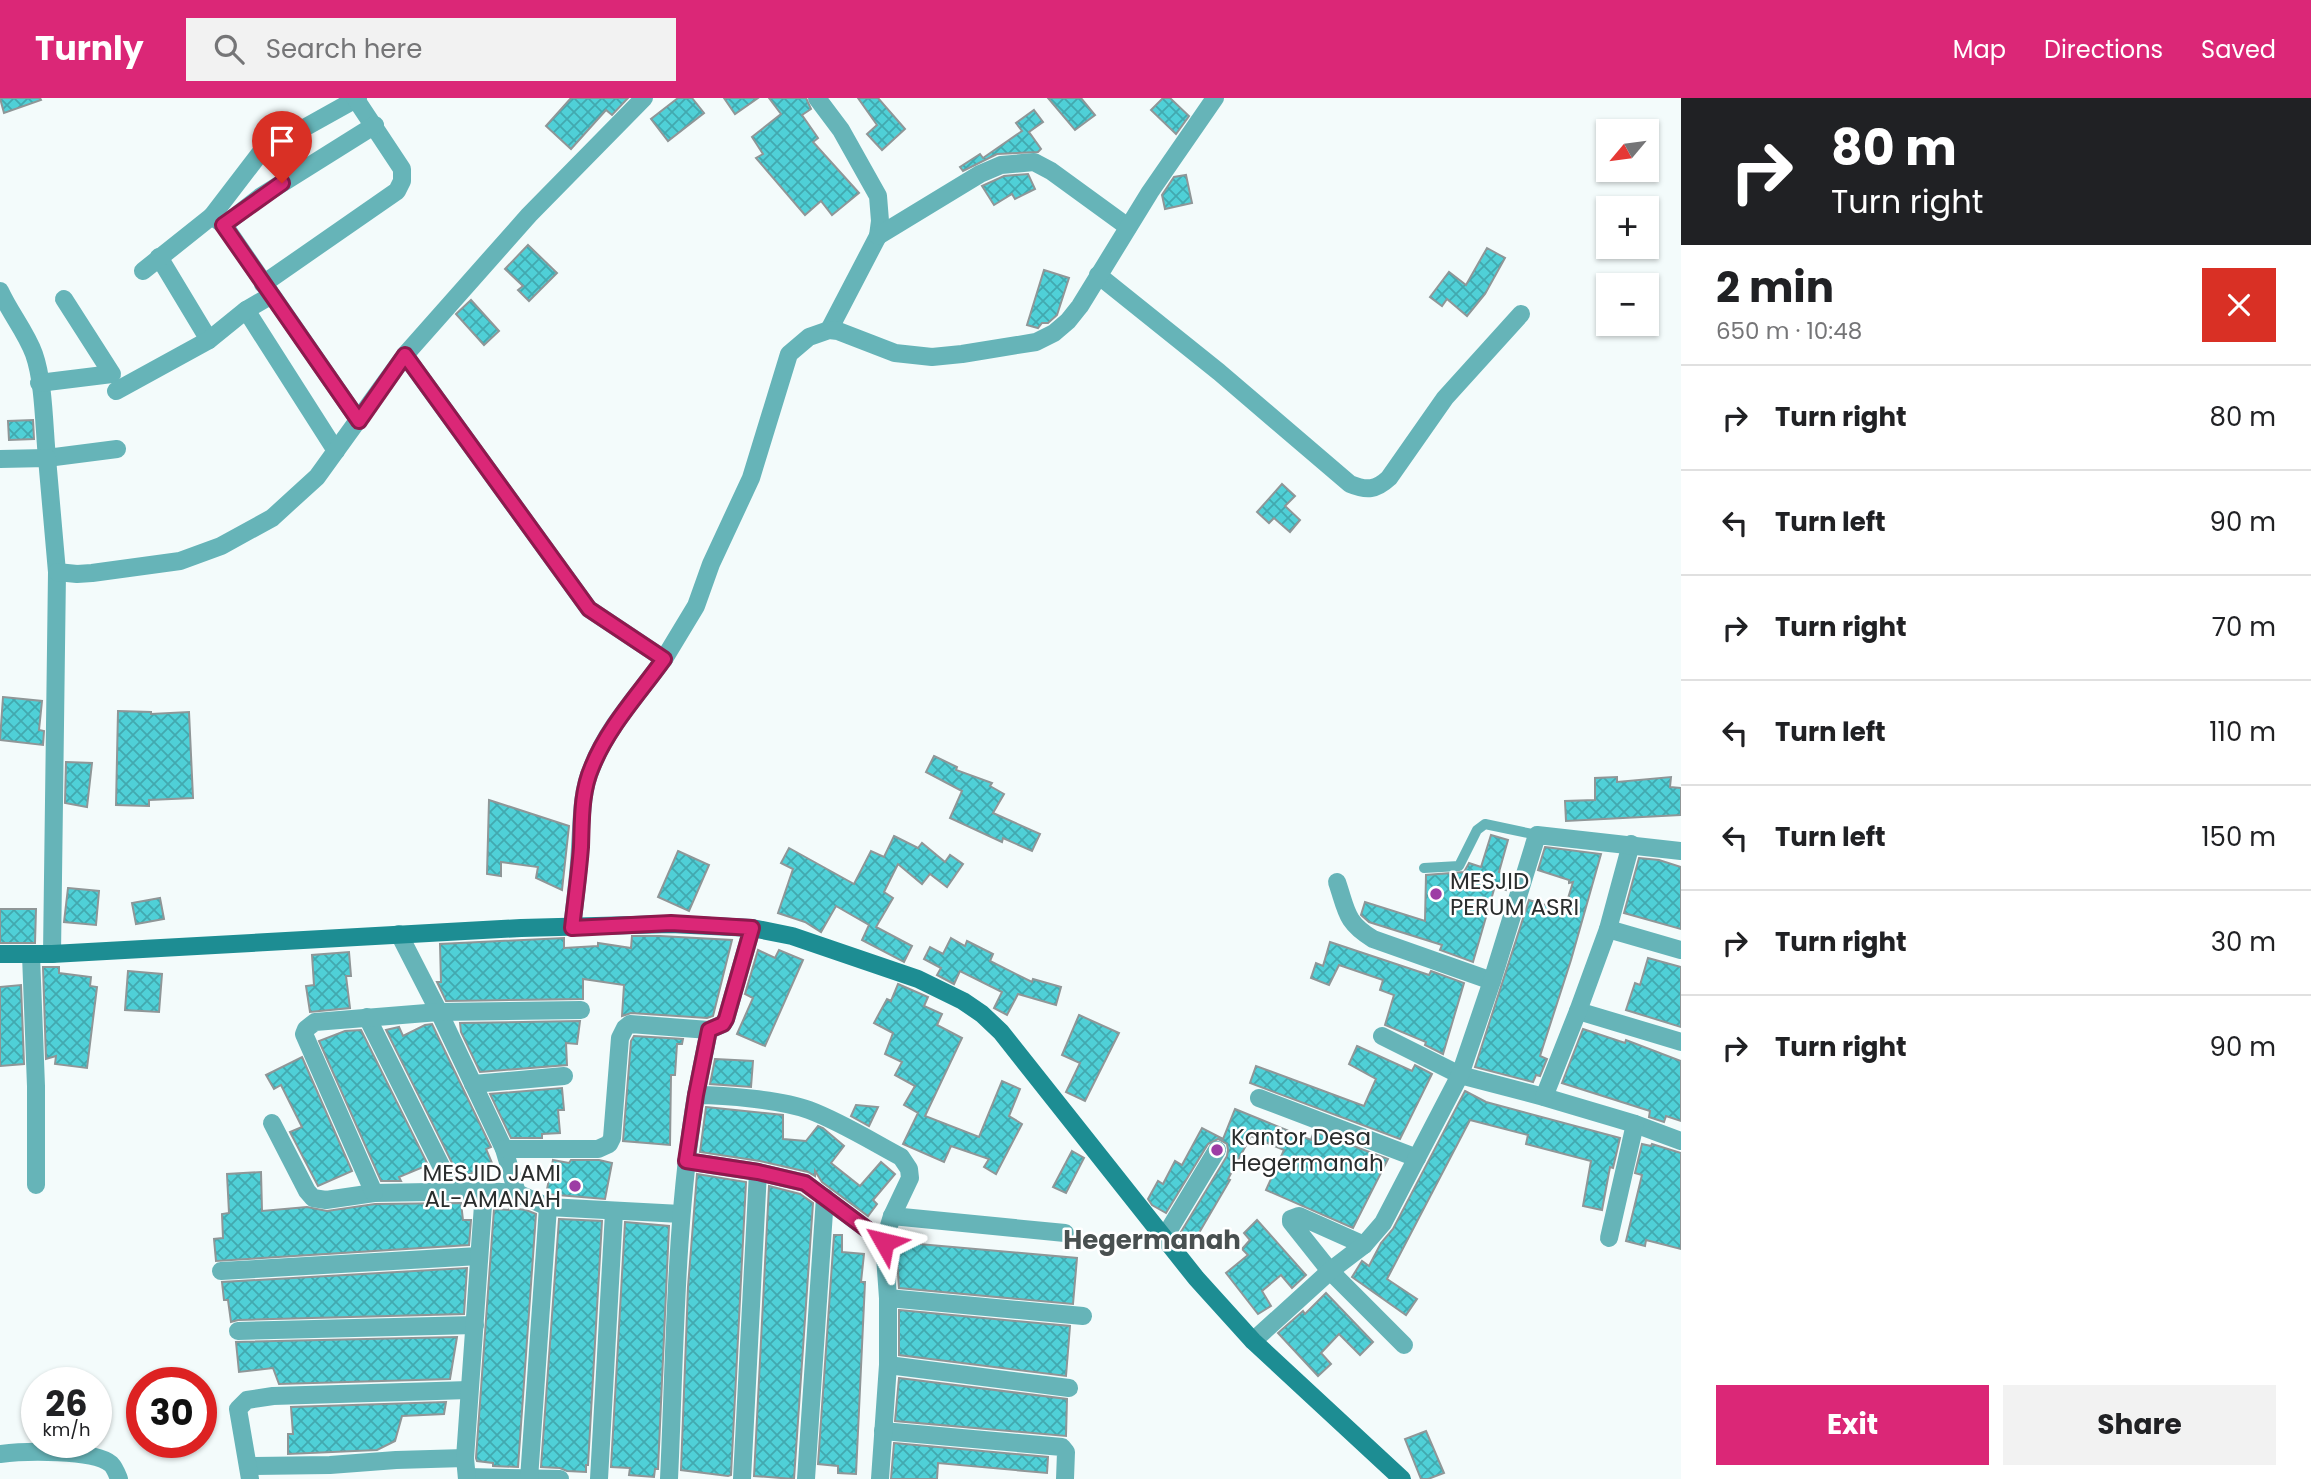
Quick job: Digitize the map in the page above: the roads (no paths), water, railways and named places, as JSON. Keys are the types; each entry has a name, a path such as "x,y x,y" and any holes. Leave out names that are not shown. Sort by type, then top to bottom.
{"street":[{"path":"116,391 209,340 268,289 397,191 402,181 402,169 356,98 261,152 218,221"},
{"path":"57,572 78,574 180,561 221,546 272,517 317,477 405,355 529,215 644,98"},
{"path":"817,98 841,131 878,196 880,221 878,236 829,330"},
{"path":"572,928 582,814 591,768 616,722 664,659 696,606 711,564 751,478 789,354 809,337 829,330 848,334 895,353 932,356 1037,342 1054,333 1080,306 1128,227 1215,98"},
{"path":"143,271 159,257 375,125"},
{"path":"878,236 980,174 1001,165 1034,162 1051,171 1128,227"},
{"path":"218,221 359,421"},
{"path":"159,257 209,340"},
{"path":"1098,275 1219,372 1350,484 1370,490 1379,487 1389,478 1445,398 1521,314"},
{"path":"0,291 10,313 29,341 35,357 57,572 52,954"},
{"path":"39,383 112,374 64,299"},
{"path":"246,310 336,451"},
{"path":"405,355 589,609 664,659"},
{"path":"0,459 47,458 117,449"},
{"path":"1253,1341 1330,1271 1364,1245 1383,1223 1460,1075 1537,835 1681,851"},
{"path":"1544,1097 1608,929 1631,844"},
{"path":"1337,882 1356,929 1373,939 1492,981"},
{"path":"0,954 52,954 399,934 671,923 752,928 792,936 918,979 963,1001 1001,1032 1196,1278 1253,1341 1402,1479"},
{"path":"504,1149 598,1149 605,1146 612,1138 620,1038 625,1028 630,1024 709,1030 723,1024 752,928"},
{"path":"1608,929 1681,950"},
{"path":"399,934 504,1149 517,1193"},
{"path":"30,955 36,1086 36,1185"},
{"path":"374,1193 304,1034 306,1029 315,1022 439,1012 581,1010"},
{"path":"1578,1011 1681,1042"},
{"path":"367,1017 453,1190"},
{"path":"669,1479 681,1214 696,1095 709,1030"},
{"path":"1381,1036 1460,1075 1635,1124 1681,1141"},
{"path":"473,1084 564,1076"},
{"path":"696,1095 783,1104 808,1110 901,1157 909,1169 909,1178 884,1242 888,1298 888,1365 880,1479"},
{"path":"1259,1098 1417,1158"},
{"path":"272,1123 313,1198 326,1200 374,1193 484,1191 517,1193 548,1207 681,1214"},
{"path":"1609,1238 1635,1124"},
{"path":"1164,1238 1217,1150"},
{"path":"686,1161 758,1172 805,1183 884,1242"},
{"path":"742,1479 758,1172"},
{"path":"484,1191 469,1390 465,1458 467,1478 560,1479"},
{"path":"806,1479 825,1197"},
{"path":"529,1479 548,1207"},
{"path":"599,1479 614,1212"},
{"path":"892,1216 1065,1233"},
{"path":"1364,1245 1300,1216 1294,1217 1291,1222 1330,1271 1404,1345"},
{"path":"221,1271 479,1256"},
{"path":"888,1298 1083,1316"},
{"path":"238,1331 475,1325"},
{"path":"888,1365 1069,1388"},
{"path":"465,1458 396,1460 330,1472 250,1472 238,1409 247,1400 273,1395 469,1390"},
{"path":"883,1431 1062,1447 1066,1452 1065,1479"},
{"path":"0,1454 67,1453 105,1461 112,1465 119,1479"},
{"path":"395,1479 396,1460"}],"lane":[{"path":"1424,867 1459,866 1477,830 1485,824 1537,835"}],"place":[{"name":"MESJID PERUM ASRI","path":"1436,894"},
{"name":"Kantor Desa Hegermanah","path":"1217,1150"},
{"name":"MESJID JAMI AL-AMANAH","path":"575,1186"}],"district":[{"name":"Hegermanah","path":"1152,1240"}]}
